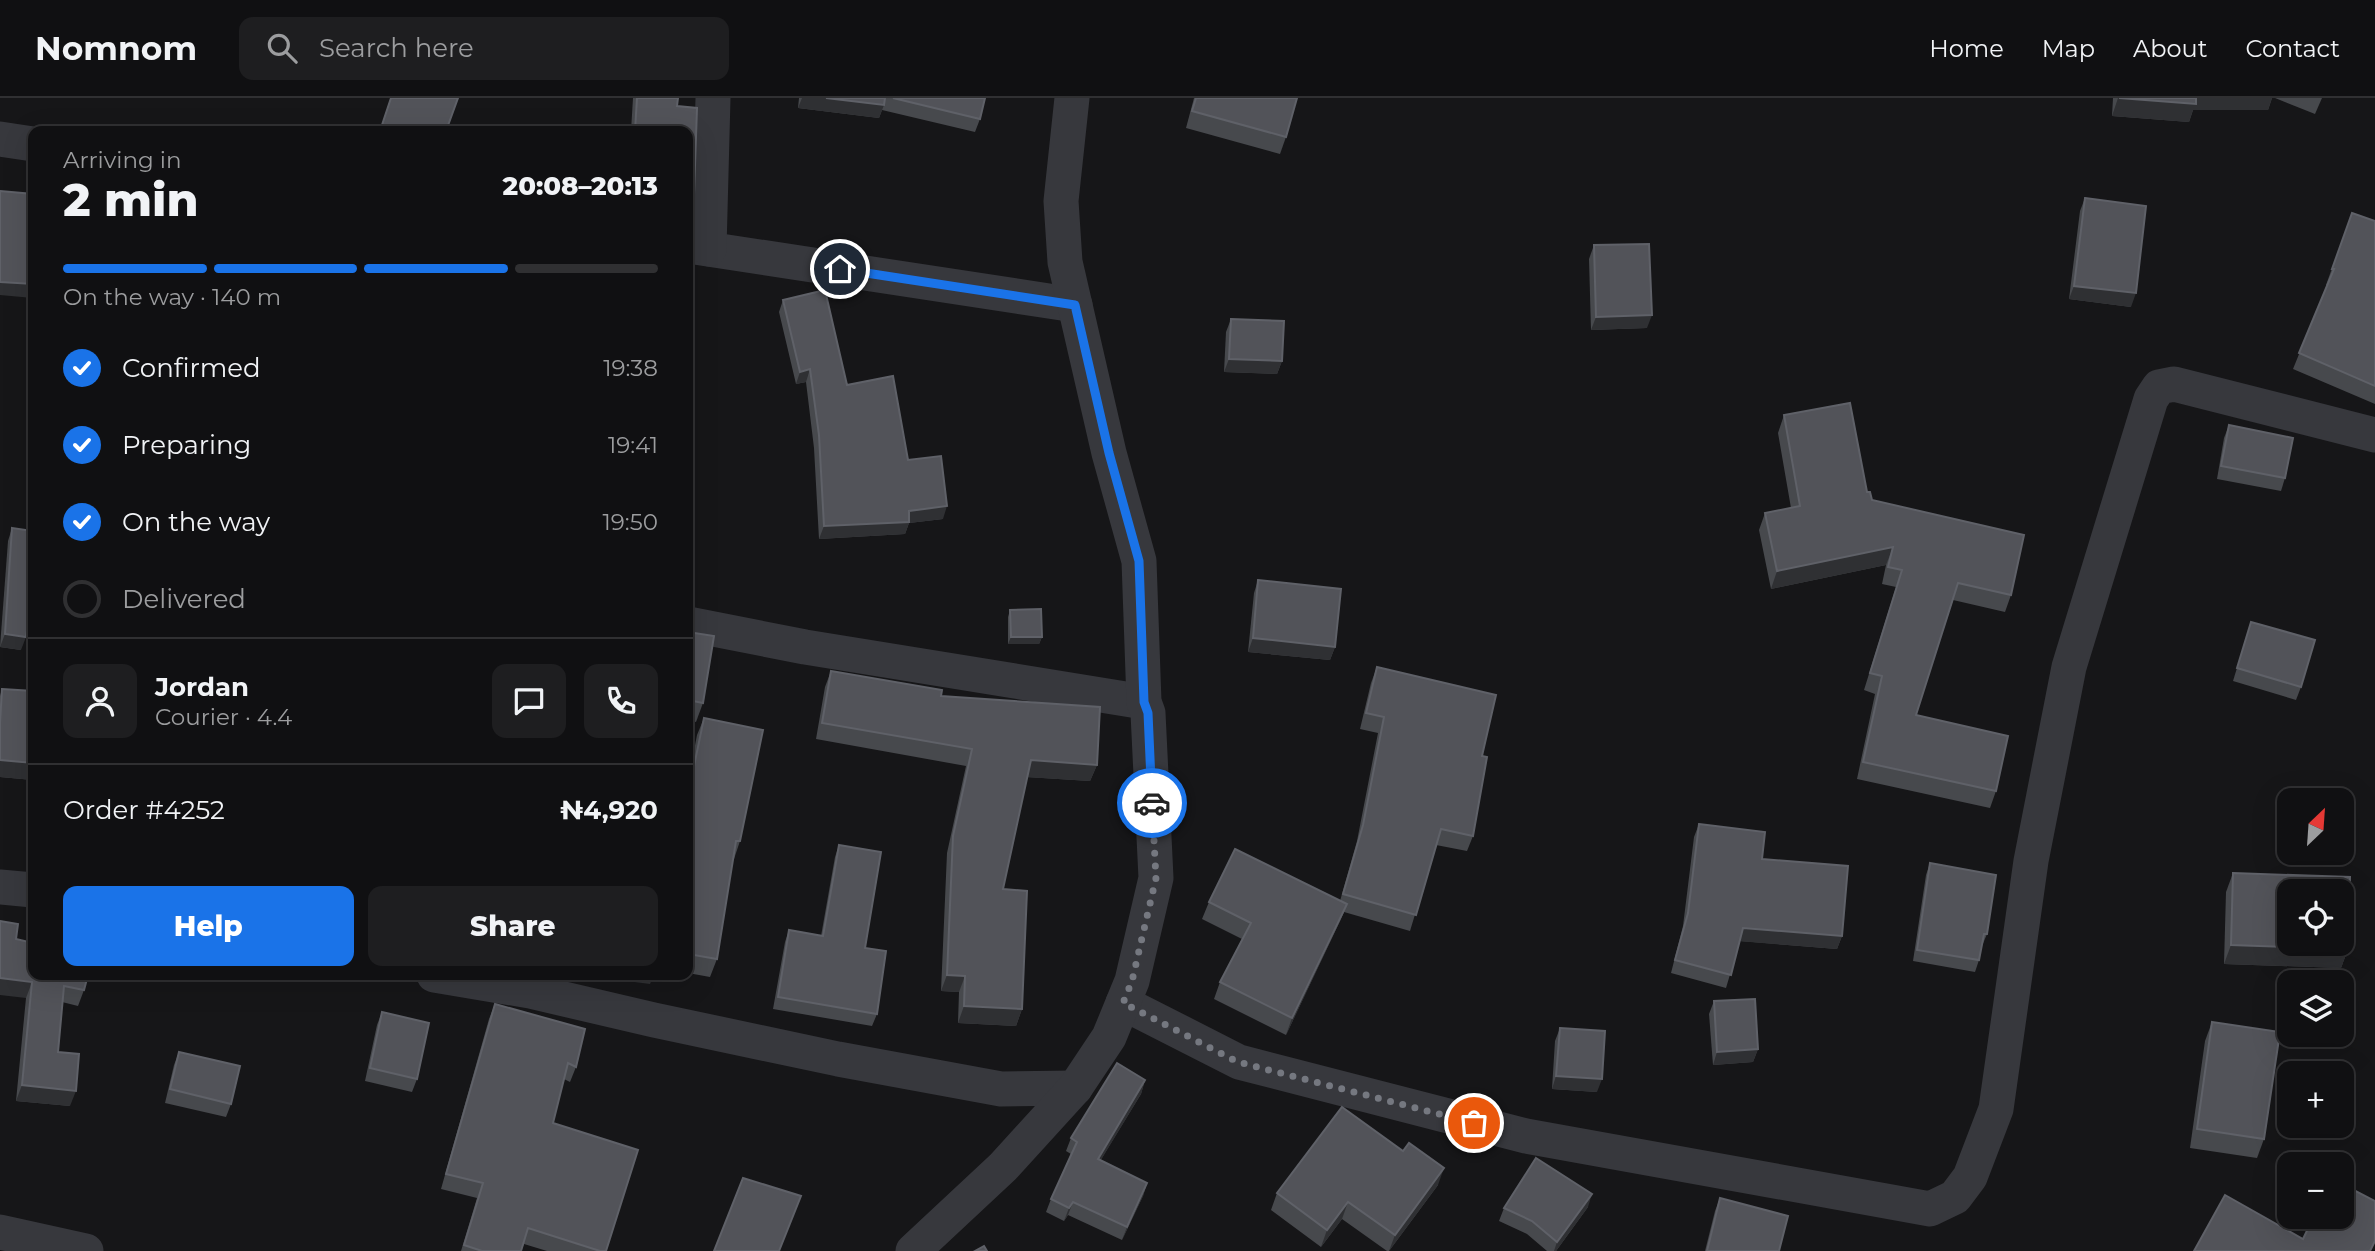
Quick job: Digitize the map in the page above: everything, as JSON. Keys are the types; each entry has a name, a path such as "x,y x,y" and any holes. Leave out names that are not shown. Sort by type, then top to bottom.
{"street":[{"path":"712,98 698,248 1075,305"},
{"path":"913,1251 1003,1167 1075,1088 1109,1037 1132,981 1156,878 1148,713 1144,702 1139,561 1109,453 1065,261 1061,201 1072,98"},
{"path":"0,139 28,143"},
{"path":"1123,1003 1238,1062 1513,1133 1930,1209 1955,1196 1970,1177 1996,1109 2031,861 2069,667 2151,400 2160,387 2174,384 2375,435"},
{"path":"693,625 805,647 1144,702"},
{"path":"0,887 28,890"},
{"path":"464,980 530,991 838,1059 960,1081 1001,1088 1075,1088"},
{"path":"0,1232 86,1251"}],"building":[{"path":"391,98 458,98 448,126 382,126"},
{"path":"637,98 678,98 677,106 697,108 694,195 693,126 635,126"},
{"path":"826,98 885,98 884,105"},
{"path":"893,98 985,98 980,119"},
{"path":"1196,98 1297,98 1286,137 1192,111"},
{"path":"2119,98 2196,98 2196,104"},
{"path":"0,191 28,194 28,284 0,282"},
{"path":"2085,198 2146,206 2136,293 2074,286"},
{"path":"2352,213 2375,221 2375,386 2299,353 2334,269"},
{"path":"1649,244 1652,315 1596,317 1594,245"},
{"path":"825,290 847,385 893,376 908,460 941,456 947,506 909,511 909,522 824,526 819,435 810,369 800,372 783,300"},
{"path":"1231,319 1284,321 1282,361 1229,359"},
{"path":"1850,403 1867,492 1870,492 1872,500 2024,535 2011,595 1958,583 1916,715 2008,736 1996,791 1863,762 1882,676 1870,673 1902,570 1888,567 1893,547 1777,571 1765,513 1800,506 1784,415"},
{"path":"2229,425 2293,438 2285,478 2221,466"},
{"path":"12,528 28,530 26,637 5,634"},
{"path":"1258,580 1341,589 1335,647 1253,638"},
{"path":"1041,609 1042,637 1011,637 1010,610"},
{"path":"2251,622 2315,640 2301,687 2237,668"},
{"path":"693,633 714,636 703,703 693,701"},
{"path":"1377,667 1496,695 1482,756 1487,757 1473,836 1441,829 1416,915 1343,894 1363,825 1384,717 1366,713"},
{"path":"831,671 942,690 941,696 1100,707 1097,765 1031,760 1003,889 1027,891 1022,1009 964,1006 965,976 947,975 953,836 972,749 822,723"},
{"path":"2,689 28,691 28,763 0,760"},
{"path":"704,718 763,730 740,841 736,841 717,959 693,955 693,771"},
{"path":"1699,824 1765,832 1762,859 1848,866 1842,936 1743,928 1731,975 1675,960 1688,913"},
{"path":"839,845 881,852 865,948 886,951 877,1014 778,997 789,930 823,936"},
{"path":"1235,849 1347,904 1292,1018 1220,982 1251,923 1209,902"},
{"path":"1930,863 1996,875 1987,934 1984,934 1979,960 1917,950"},
{"path":"2233,873 2350,877 2277,879 2277,947 2231,945"},
{"path":"0,921 18,924 16,939 28,942 28,980 87,980 84,990 64,986 58,1052 79,1054 76,1091 22,1085 32,982 0,978"},
{"path":"1755,999 1758,1049 1717,1052 1714,1001"},
{"path":"495,1004 585,1029 576,1067 568,1063 553,1123 638,1150 606,1251 528,1228 521,1251 482,1251 464,1245 483,1183 446,1174"},
{"path":"382,1012 429,1023 417,1079 370,1068"},
{"path":"2212,1022 2277,1032 2278,1047 2264,1139 2197,1129"},
{"path":"1560,1028 1605,1031 1602,1079 1556,1076"},
{"path":"179,1052 240,1066 231,1104 170,1089"},
{"path":"1117,1063 1145,1080 1098,1159 1147,1183 1127,1227 1073,1202 1069,1208 1051,1199 1077,1142 1071,1138"},
{"path":"1342,1107 1403,1151 1409,1143 1444,1168 1395,1235 1348,1202 1327,1230 1277,1193"},
{"path":"1536,1158 1592,1194 1557,1242 1532,1221 1504,1208"},
{"path":"743,1178 801,1196 779,1251 714,1251"},
{"path":"2354,1190 2375,1201 2375,1241 2370,1251 2194,1251 2225,1195 2277,1224 2277,1229 2285,1229 2303,1239 2308,1229 2354,1229"},
{"path":"1720,1198 1788,1216 1779,1251 1707,1251"}],"way so far":[{"path":"1152,803 1156,878 1132,981 1123,1003 1238,1062 1474,1123"}],"route":[{"path":"840,269 1075,305 1109,453 1139,561 1144,702 1148,713 1152,803"}]}
